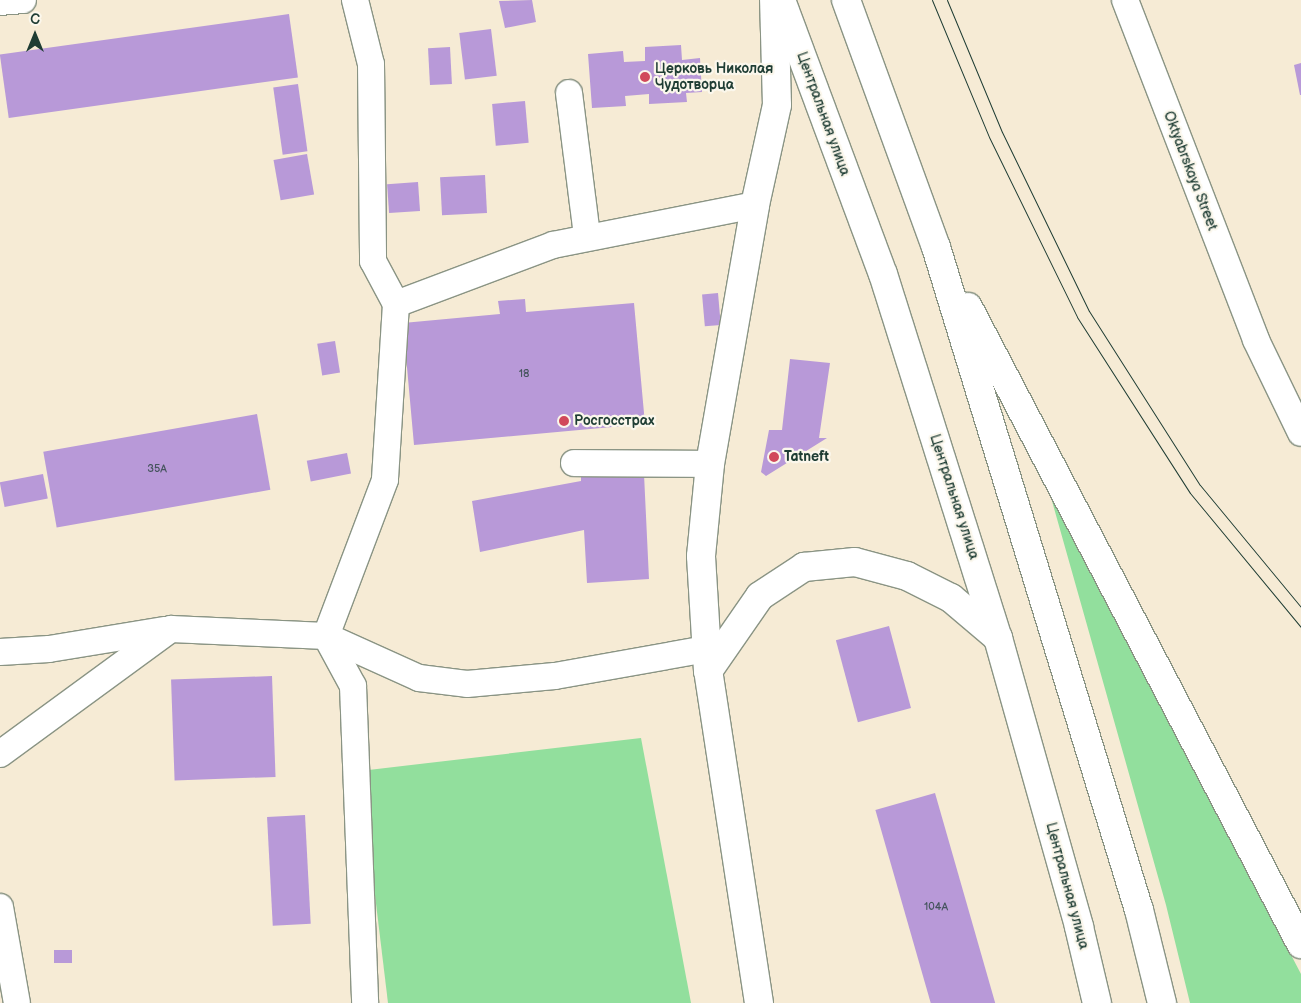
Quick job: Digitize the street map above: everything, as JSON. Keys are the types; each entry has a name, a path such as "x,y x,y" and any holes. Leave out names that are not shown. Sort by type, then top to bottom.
{"main road":[{"path":"759,1003 707,660 701,556 710,464 755,205 777,105 774,0"},
{"name":"Центральная улица","path":"781,0 883,274 998,638 1078,927 1097,1003"},
{"path":"846,0 936,247 1139,910 1162,1003"},
{"path":"936,247 1301,944"},
{"path":"707,660 760,596 804,567 855,562 907,576 951,598 998,638"}],"street":[{"path":"0,2 23,0"},
{"path":"355,0 371,64 373,260 396,304 384,480 326,636 353,686 365,1003"},
{"name":"Oktyabrskaya Street","path":"1125,0 1256,340 1301,433"},
{"path":"569,93 587,236"},
{"path":"396,304 553,245 587,236 755,205"},
{"path":"574,463 710,464"},
{"path":"2,759 171,629"},
{"path":"0,652 48,650 171,629 326,636 419,678 467,684 707,660"},
{"path":"0,907 17,1003"}],"green space":[{"path":"1050,494 1301,974 1301,1003 1190,1003 1166,905"},
{"path":"641,738 691,1003 388,1003 360,771"}],"building":[{"path":"532,0 536,22 505,28 499,1"},
{"path":"289,14 298,77 9,118 0,55"},
{"path":"491,29 497,76 465,80 459,33"},
{"name":"Церковь Николая Чудотворца","path":"681,45 682,60 700,58 702,92 686,93 687,102 649,104 649,94 625,96 626,106 592,108 588,54 623,51 624,62 645,61 645,47"},
{"path":"450,47 452,84 430,85 428,48"},
{"path":"1301,63 1301,95 1300,95 1294,65"},
{"path":"298,84 307,151 283,155 273,87"},
{"path":"525,101 529,143 496,146 492,104"},
{"path":"307,154 314,194 281,200 274,160"},
{"path":"485,175 487,213 442,215 440,177"},
{"path":"418,182 420,211 389,213 387,184"},
{"path":"718,293 721,325 705,326 702,294"},
{"path":"525,299 526,312 634,303 645,424 414,445 403,323 500,314 498,301"},
{"path":"335,341 340,373 322,375 317,344"},
{"path":"790,359 830,363 819,438 827,438 766,476 761,472 769,430 782,430"},
{"path":"257,414 270,490 57,528 43,452"},
{"path":"347,453 351,474 311,481 307,461"},
{"path":"43,474 48,499 5,507 0,482"},
{"path":"644,474 649,579 587,583 584,530 480,552 472,501 581,481 581,477"},
{"path":"889,626 911,708 858,722 836,640"},
{"path":"272,676 276,777 175,780 171,680"},
{"path":"935,793 995,1003 931,1003 875,810"},
{"path":"305,815 311,924 273,926 267,817"},
{"path":"54,950 72,950 72,963 54,963"}],"tram line":[{"path":"932,0 989,137 1077,317 1190,493 1301,627"},
{"path":"947,0 1002,132 1089,311 1200,485 1301,607"}],"place":[{"name":"Церковь Николая Чудотворца","path":"645,77"},
{"name":"Росгосстрах","path":"564,421"},
{"name":"Tatneft","path":"774,457"}]}
